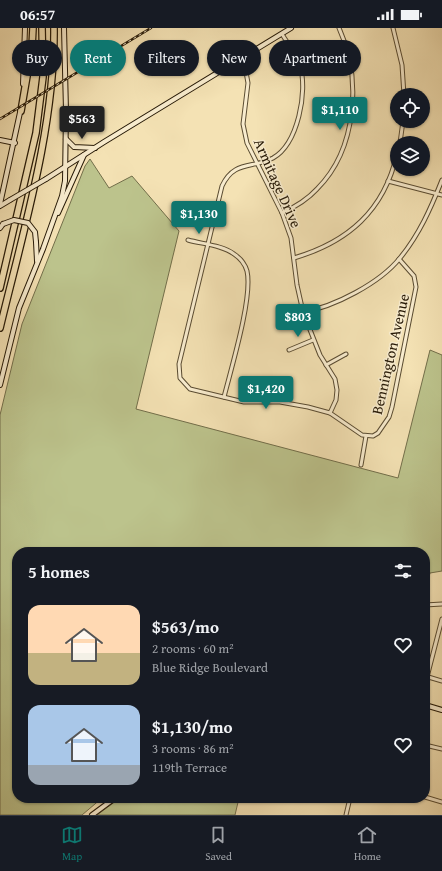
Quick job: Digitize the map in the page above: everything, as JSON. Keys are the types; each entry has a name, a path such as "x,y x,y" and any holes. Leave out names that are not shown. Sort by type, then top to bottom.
{"highway":[{"path":"21,111 32,47 33,28"},
{"path":"0,288 36,133 43,77 42,28"},
{"path":"0,328 45,134 54,61 54,28"},
{"path":"0,284 3,278"}],"street":[{"path":"0,205 21,111 25,28"},
{"path":"0,385 19,308 62,196 65,168 64,28"},
{"path":"261,47 291,28"},
{"path":"282,213 306,199 317,190 333,169 344,143 352,110 352,79 345,46 339,28"},
{"path":"393,28 402,65 404,88"},
{"path":"282,34 296,58 302,73 303,89 299,113 293,133 285,148 273,158 236,169 224,181 207,245 178,372 185,386 190,389 244,402 288,403 330,413 366,436 361,466"},
{"path":"0,205 65,168 213,76"},
{"name":"Armitage Drive","path":"247,76 248,83 245,101 244,132 247,143 282,213 291,238 297,285 303,312 313,340 334,379 337,390 336,400 330,413"},
{"path":"65,138 74,147 96,148"},
{"path":"0,140 14,143"},
{"path":"54,218 65,200 85,155"},
{"path":"294,258 330,245 350,232 373,209 390,175"},
{"path":"303,312 326,306 354,293 377,278 400,259 418,233 437,194 442,180"},
{"path":"388,181 442,195"},
{"path":"2,226 14,220 28,223 35,232 37,263"},
{"path":"188,240 234,253 242,261 247,270 246,304 224,397"},
{"name":"Bennington Avenue","path":"366,436 378,433 388,417 392,407 416,287 414,276 400,259"},
{"path":"289,350 313,340"},
{"path":"326,365 346,354"},
{"path":"430,605 442,604"},
{"path":"430,662 442,619"},
{"path":"430,677 442,681"},
{"path":"430,706 442,710"},
{"path":"430,745 442,749"},
{"path":"430,798 442,802"},
{"path":"92,815 108,803"},
{"path":"346,815 349,803"}],"green space":[{"path":"90,159 109,188 132,176 179,231 136,409 398,478 430,350 442,355 442,571 430,573 430,547 12,547 12,803 96,803 82,815 0,815 0,415 22,324 85,166"},
{"path":"113,803 238,803 235,815 97,815"}],"railway":[{"path":"0,119 151,28"}]}
